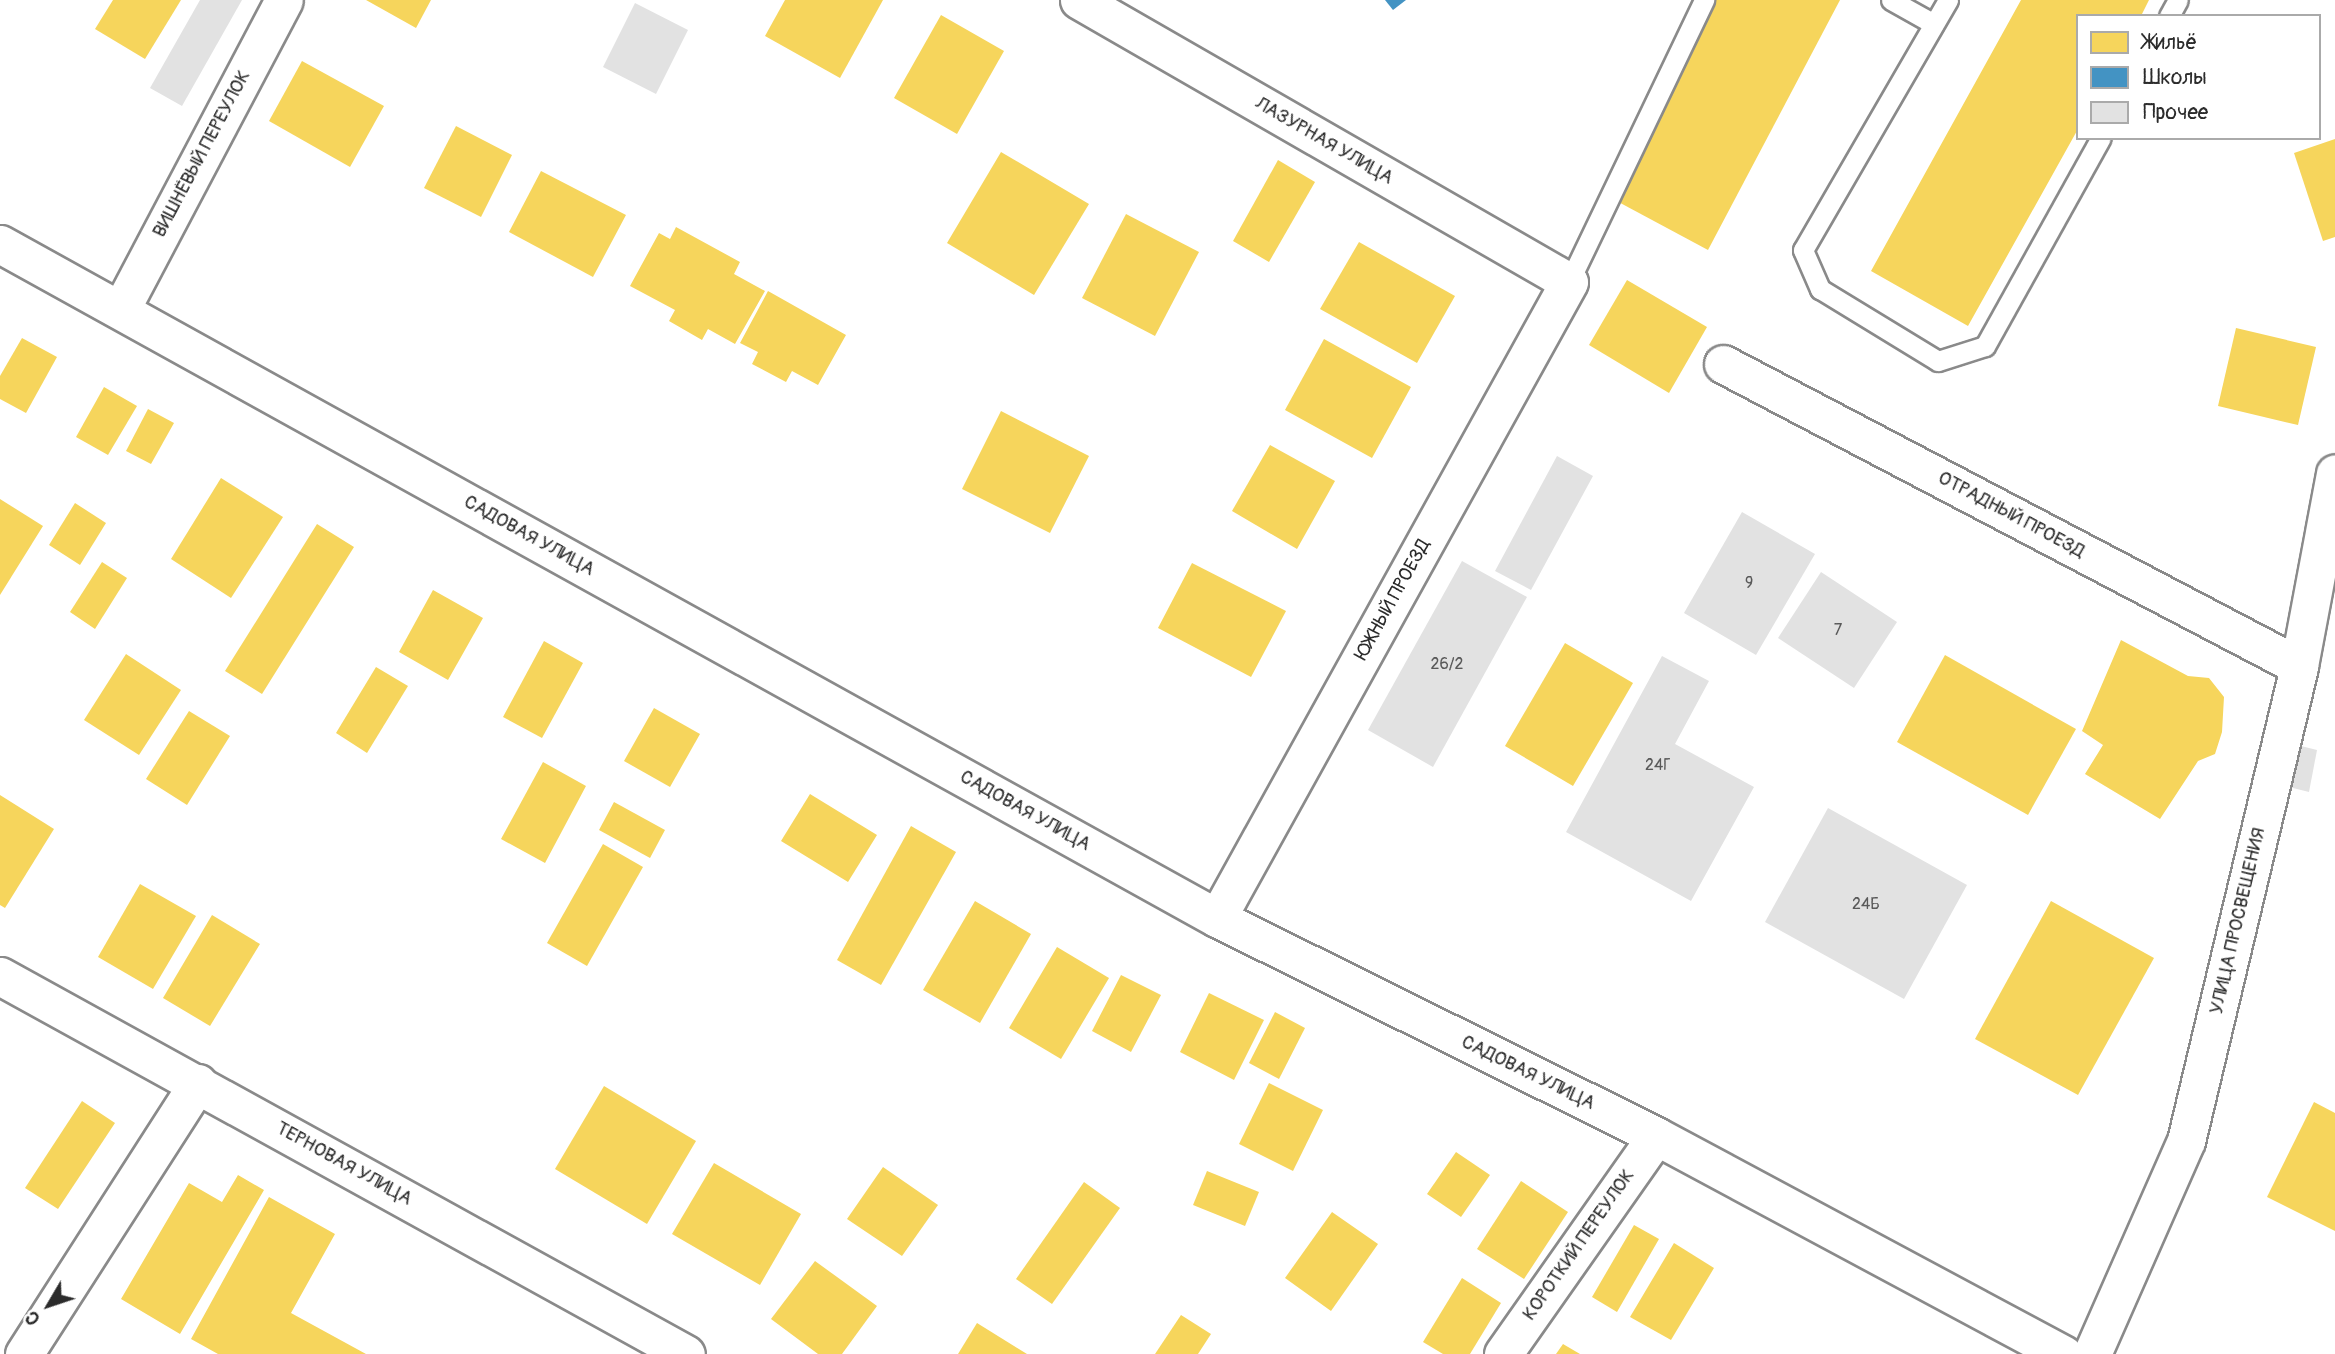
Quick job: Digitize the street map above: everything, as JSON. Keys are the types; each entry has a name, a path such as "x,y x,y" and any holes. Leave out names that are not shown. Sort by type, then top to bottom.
{"street":[{"name":"ВИШНЁВЫЙ ПЕРЕУЛОК","path":"121,309 284,0"},
{"name":"ЛАЗУРНАЯ УЛИЦА","path":"1079,0 1569,282"},
{"name":"САДОВАЯ УЛИЦА","path":"0,244 1217,918 1656,1136 2063,1354"},
{"name":"ЮЖНЫЙ ПРОЕЗД","path":"1217,918 1569,282"},
{"name":"ОТРАДНЫЙ ПРОЕЗД","path":"1723,364 2299,666"},
{"name":"УЛИЦА ПРОСВЕЩЕНИЯ","path":"2092,1354 2186,1141 2299,666 2335,472"},
{"name":"ТЕРНОВАЯ УЛИЦА","path":"0,976 686,1354"},
{"path":"24,1354 198,1083"},
{"name":"КОРОТКИЙ ПЕРЕУЛОК","path":"1503,1354 1656,1136"}],"lane":[{"path":"1569,282 1704,0"},
{"path":"1891,0 1934,24"},
{"path":"1948,0 1803,250 1819,289 1938,361 1985,346 2100,140"}],"building: Жильё":[{"path":"113,0 181,0 145,59 95,29"},
{"path":"366,0 431,0 416,28"},
{"path":"785,0 883,0 840,78 765,36"},
{"path":"1716,0 1840,0 1708,250 1611,198"},
{"path":"2021,0 2149,0 2142,14 2076,14 2076,133 1968,326 1871,271"},
{"path":"941,15 1004,51 957,134 894,98"},
{"path":"302,61 384,106 350,167 269,121"},
{"path":"456,126 512,155 481,217 424,188"},
{"path":"2335,139 2335,237 2323,241 2294,153"},
{"path":"1001,152 1089,204 1034,295 947,243"},
{"path":"1278,160 1315,182 1269,262 1233,241"},
{"path":"541,171 626,215 593,277 509,232"},
{"path":"1126,214 1199,252 1155,336 1082,298"},
{"path":"676,227 740,262 734,274 765,291 735,344 708,329 702,340 669,321 675,310 630,286 659,233 670,239"},
{"path":"1359,242 1455,296 1417,363 1320,309"},
{"path":"1627,280 1707,327 1669,393 1589,345"},
{"path":"768,291 846,335 818,385 792,371 786,382 752,364 758,352 740,343"},
{"path":"2236,328 2316,347 2298,425 2218,406"},
{"path":"22,338 57,357 26,413 0,399 0,376"},
{"path":"1324,339 1411,387 1372,458 1285,410"},
{"path":"104,387 137,406 108,455 76,437"},
{"path":"148,409 174,423 151,464 126,451"},
{"path":"1001,411 1089,456 1050,533 962,489"},
{"path":"1270,445 1335,481 1297,549 1232,511"},
{"path":"221,478 283,517 231,598 171,559"},
{"path":"0,499 43,526 0,595"},
{"path":"75,503 106,523 80,565 49,545"},
{"path":"317,524 354,547 262,694 225,671"},
{"path":"102,562 127,578 95,629 70,612"},
{"path":"1192,563 1286,611 1251,677 1158,628"},
{"path":"433,590 483,618 448,680 399,652"},
{"path":"2121,640 2188,676 2209,678 2224,697 2222,732 2215,754 2198,761 2160,819 2085,774 2103,745 2082,731"},
{"path":"544,641 583,663 542,738 503,717"},
{"path":"1565,643 1633,683 1573,786 1505,746"},
{"path":"126,654 181,690 139,755 84,720"},
{"path":"1945,655 2076,729 2028,815 1897,742"},
{"path":"376,667 408,686 367,753 336,733"},
{"path":"654,708 700,734 670,787 624,761"},
{"path":"189,711 230,736 187,805 146,779"},
{"path":"543,762 586,786 545,863 501,839"},
{"path":"810,794 877,835 848,882 781,841"},
{"path":"0,795 54,829 5,908 0,905"},
{"path":"614,802 665,830 650,858 599,830"},
{"path":"911,826 956,852 881,985 837,960"},
{"path":"603,844 643,867 587,966 547,943"},
{"path":"140,884 196,916 153,989 98,957"},
{"path":"975,901 1031,934 980,1023 923,990"},
{"path":"2051,901 2154,958 2078,1095 1975,1039"},
{"path":"212,915 260,944 210,1026 163,998"},
{"path":"1057,947 1109,978 1061,1059 1009,1028"},
{"path":"1121,975 1161,995 1131,1052 1092,1031"},
{"path":"1209,993 1264,1020 1234,1080 1180,1052"},
{"path":"1275,1012 1305,1028 1279,1079 1249,1063"},
{"path":"1269,1083 1323,1110 1293,1171 1239,1144"},
{"path":"604,1086 696,1141 647,1224 555,1169"},
{"path":"82,1101 115,1123 58,1209 25,1188"},
{"path":"2314,1102 2335,1113 2335,1231 2267,1197"},
{"path":"1456,1152 1490,1175 1461,1217 1427,1194"},
{"path":"714,1163 801,1214 760,1285 672,1234"},
{"path":"883,1167 938,1205 902,1256 847,1219"},
{"path":"1207,1171 1259,1192 1245,1226 1193,1205"},
{"path":"238,1175 264,1190 180,1334 121,1299 189,1183 222,1202"},
{"path":"1521,1181 1568,1212 1524,1279 1477,1249"},
{"path":"1084,1182 1120,1208 1052,1304 1016,1279"},
{"path":"269,1197 335,1234 291,1313 366,1354 218,1354 191,1339"},
{"path":"1332,1212 1378,1244 1331,1311 1285,1278"},
{"path":"1634,1225 1659,1239 1617,1312 1592,1297"},
{"path":"1674,1243 1714,1268 1671,1340 1630,1317"},
{"path":"815,1261 877,1306 842,1354 818,1354 771,1319"},
{"path":"1462,1278 1501,1303 1470,1354 1443,1354 1423,1342"},
{"path":"1181,1315 1211,1334 1198,1354 1155,1354"},
{"path":"977,1323 1027,1354 958,1354"},
{"path":"1563,1344 1580,1354 1556,1354"}],"building: Школы":[{"path":"1385,0 1406,0 1393,10"}],"building: Прочее":[{"path":"200,0 242,0 182,106 150,88"},
{"path":"635,3 688,30 656,94 603,67"},
{"path":"1557,456 1593,476 1531,590 1495,571"},
{"path":"1742,512 1815,554 1756,655 1684,613"},
{"path":"1462,561 1527,597 1433,767 1368,730"},
{"path":"1821,572 1897,622 1854,688 1778,638"},
{"path":"1662,656 1709,681 1675,744 1754,787 1691,901 1566,832"},
{"path":"2297,745 2317,750 2309,792 2289,787"},
{"path":"1828,808 1967,885 1904,999 1765,922"}]}
